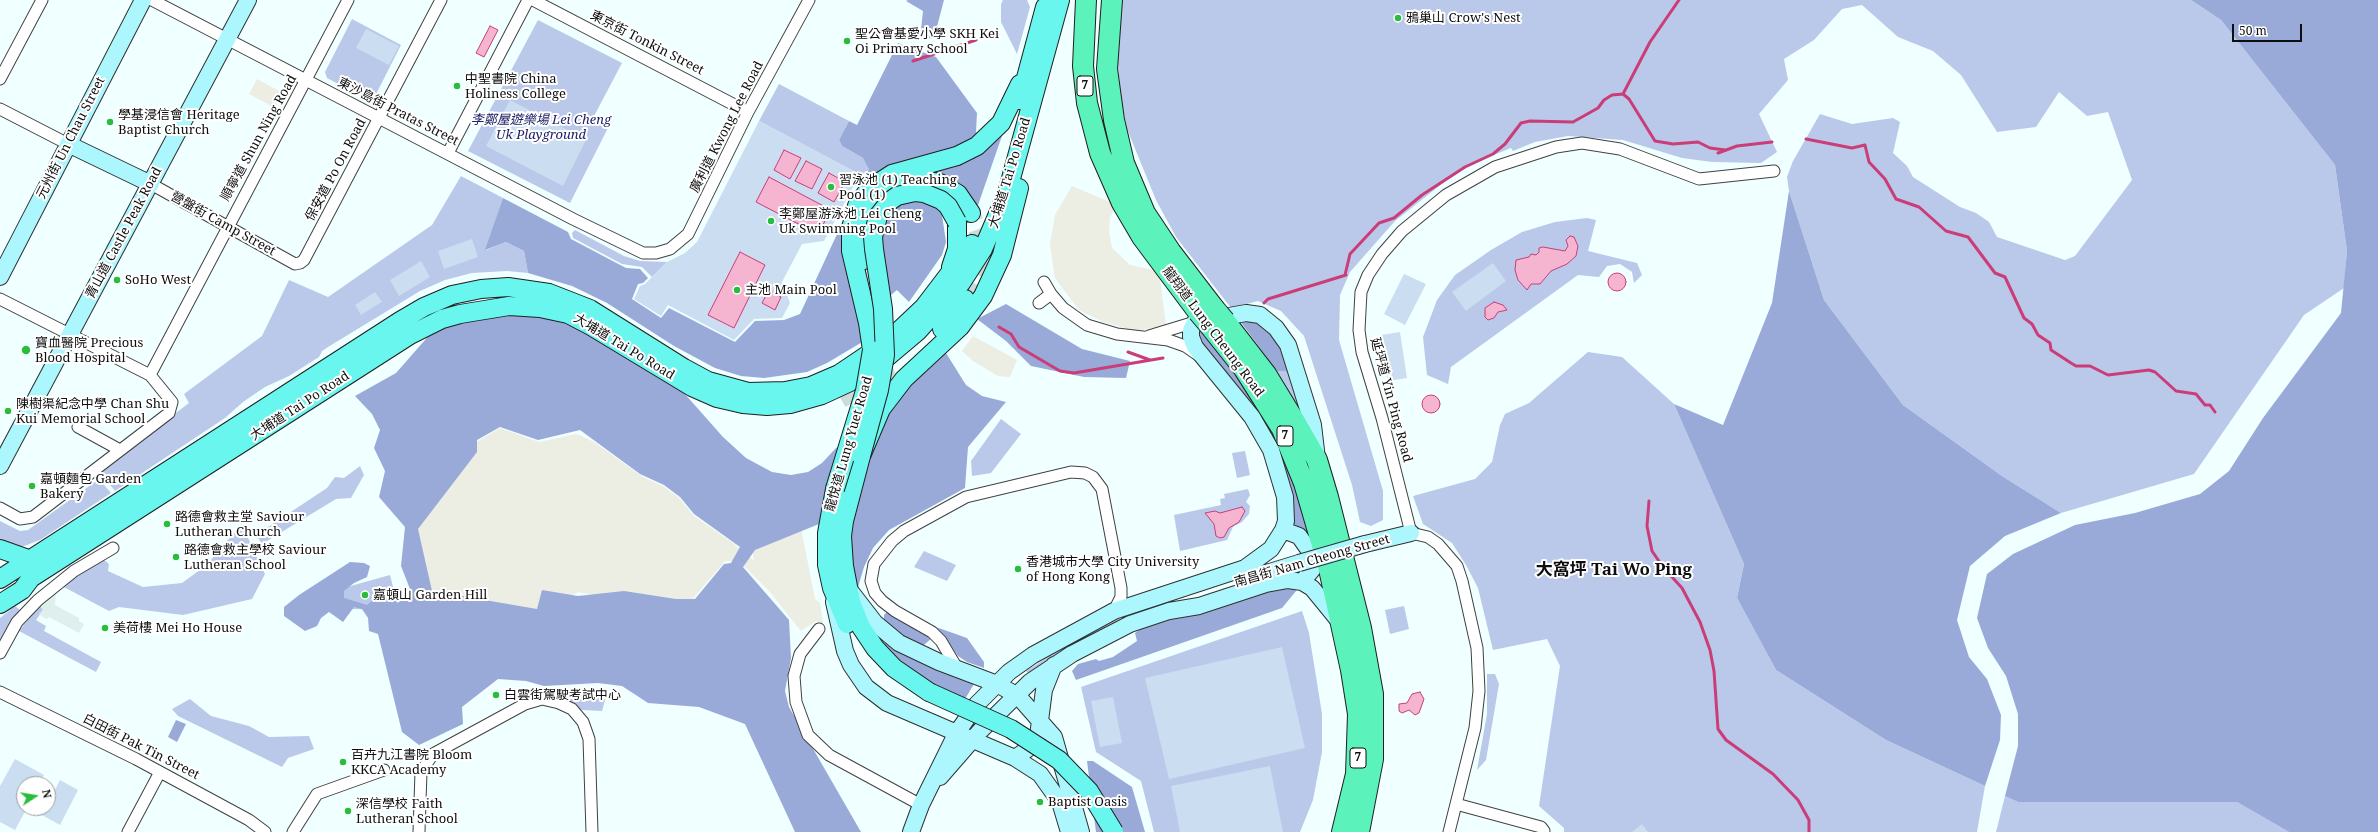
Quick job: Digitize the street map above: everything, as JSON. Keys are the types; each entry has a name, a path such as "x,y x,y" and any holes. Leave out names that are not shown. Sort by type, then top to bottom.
{"highway":[{"name":"龍翔道 Lung Cheung Road","path":"1086,0 1082,50 1084,84 1096,137 1106,169 1122,203 1142,237 1208,318 1253,381 1272,411 1290,446 1317,525 1335,594 1339,621 1351,670 1358,728 1356,774 1342,832"},
{"name":"龍翔道 Lung Cheung Road","path":"1112,0 1107,69 1114,120 1124,163 1145,213 1171,252 1208,318 1269,378 1316,460 1361,628 1372,688 1374,727 1373,759 1359,832"}],"main road":[{"name":"元州街 Un Chau Street","path":"0,277 143,0"},
{"name":"青山道 Castle Peak Road","path":"0,466 151,184 226,38 248,0"},
{"name":"大埔道 Tai Po Road","path":"0,604 22,590 31,578 410,335 442,319 460,314 509,306 540,308 568,314 591,326 692,387 717,398 755,405 779,405 802,402 850,382 880,363 918,331 960,283 992,232 1007,193 1036,61 1047,0"},
{"name":"大埔道 Tai Po Road","path":"0,579 28,559 400,321 424,307 452,295 481,288 508,287 535,290 556,295 590,309 684,368 708,381 748,392 772,392 811,386 839,374 861,361 913,319 969,250 989,209 1036,61 1060,0"},
{"name":"龍悅道 Lung Yuet Road","path":"1036,61 994,132 968,152 900,170 884,177 869,190 857,206 850,228 851,251 868,323 872,350 865,391 842,492 827,533 827,565 840,588 852,633 865,652 888,678 1038,758 1076,794 1101,832"},
{"name":"龍悅道 Lung Yuet Road","path":"842,492 861,456 873,424 888,398 904,379 949,340 979,302 994,276 1008,235 1027,155 1036,61"},
{"name":"營盤街 Camp Street","path":"68,144 151,184"},
{"path":"872,350 873,320 862,243 866,217 879,196 897,183 918,179 940,183 958,194 964,217 957,249 948,277"},
{"path":"861,456 880,390 885,355 883,309 873,238 878,216 886,205 898,196 910,193 924,193 941,200 950,210 964,217"},
{"path":"894,370 932,340 951,320 965,299"},
{"path":"1208,318 1246,312 1260,315 1276,328 1288,345 1313,425 1316,460"},
{"name":"南昌街 Nam Cheong Street","path":"1140,604 1164,593 1245,568 1271,549 1283,530 1286,521 1285,497 1271,450 1252,417 1203,359 1191,337 1191,330 1208,318"},
{"path":"692,387 702,401 712,406 763,417 794,416 841,399"},
{"path":"1283,530 1299,536 1311,553 1312,570 1302,582"},
{"name":"南昌街 Nam Cheong Street","path":"911,832 921,805 956,734 977,704 1009,672 1033,655 1114,611 1140,604 1214,590 1299,563 1411,533"},
{"path":"0,549 28,559"},
{"path":"0,589 15,582 31,578"},
{"name":"南昌街 Nam Cheong Street","path":"1169,611 1199,606 1274,582 1302,582 1317,592 1339,621"},
{"name":"龍悅道 Lung Yuet Road","path":"840,588 890,636 924,655 997,684 1018,696 1054,737 1081,832"},
{"name":"龍悅道 Lung Yuet Road","path":"840,588 840,634 851,665 857,676 876,697 932,724 1015,758 1040,774 1048,783 1060,802 1069,832"},
{"name":"南昌街 Nam Cheong Street","path":"929,789 972,741 1018,696 1030,682 1054,665 1125,627 1169,611 1214,590"},
{"path":"1015,758 1027,750 1035,741 1041,721 1044,690 1054,665"},
{"name":"龍悅道 Lung Yuet Road","path":"927,698 1011,729 1059,760 1089,791 1114,832"},
{"path":"932,724 941,746 943,762"}],"street":[{"path":"0,79 42,0"},
{"name":"東沙島街 Pratas Street","path":"152,0 628,247 643,253 656,253"},
{"name":"順寧道 Shun Ning Road","path":"150,375 227,227 307,81 348,0"},
{"name":"保安道 Po On Road","path":"295,264 304,260 442,0"},
{"path":"448,153 528,0"},
{"name":"東京街 Tonkin Street","path":"533,0 748,112"},
{"name":"廣利道 Kwong Lee Road","path":"656,253 670,249 688,234 748,112 808,0"},
{"name":"營盤街 Camp Street","path":"0,109 68,144"},
{"name":"延坪道 Yin Ping Road","path":"1411,533 1382,418 1362,352 1359,330 1361,292 1368,275 1382,254 1402,231 1446,194 1495,167 1556,147 1582,144 1620,149 1699,179 1774,171"},
{"name":"營盤街 Camp Street","path":"151,184 295,264"},
{"path":"1044,282 1051,294 1063,308 1087,325 1117,334 1176,342 1203,359"},
{"path":"1039,303 1051,294"},
{"path":"0,299 150,375 169,396 172,402 169,413 33,517 20,519 0,508"},
{"path":"1146,337 1208,318"},
{"path":"78,427 120,450"},
{"path":"957,668 941,641 932,632 895,611 882,601 875,593 871,581 874,564 892,541 910,528 966,498 1071,472 1085,473 1093,477 1102,489 1121,588 1121,597 1114,611"},
{"path":"1411,533 1428,537 1438,544 1457,566 1462,581 1477,648 1479,676 1478,707 1470,751 1449,832"},
{"path":"0,653 17,622 38,600 74,571 112,548"},
{"path":"819,630 800,654 794,676 796,702 808,736 829,755 921,805"},
{"name":"白田街 Pak Tin Street","path":"0,692 160,772 249,820 266,832"},
{"path":"419,832 421,772 433,754 525,704 542,699 558,702 572,709 582,722 589,738 592,832"},
{"path":"293,832 317,794 384,770"},
{"path":"128,832 160,772"},
{"path":"1456,804 1541,827 1544,831"}],"shaded area":[{"path":"944,0 934,38 920,39 923,11 906,1"},
{"path":"2191,0 2378,0 2378,832 2289,832 2237,802 2018,802 2005,796 2018,746 2018,714 2006,676 1988,648 1977,618 1987,574 2013,554 2075,525 2135,513 2200,494 2229,471 2263,418 2341,313 2347,251 2335,165 2221,20"},
{"path":"490,26 498,30 484,57 476,53"},
{"path":"898,43 936,57 977,113 976,132 989,147 1004,130 976,211 904,162 881,170 862,182 869,169 863,158 842,146 839,140 849,121 857,125"},
{"path":"257,79 283,93 275,108 249,94"},
{"path":"784,150 801,158 790,179 774,170"},
{"path":"806,161 822,169 812,189 795,181"},
{"name":"習泳池 (1) Teaching Pool (1)","path":"829,173 845,182 834,202 818,193"},
{"path":"769,177 831,210 818,234 756,202"},
{"path":"862,182 867,288 864,341 827,363 807,372 764,378 741,376 715,368 674,346 607,303 572,286 528,273 524,251 506,242 485,250 503,198 568,232 571,239 626,268 640,269 648,278 643,283 638,284 632,299 661,318 669,308 735,342 755,321 784,320 800,314"},
{"path":"1072,186 1117,205 1110,217 1109,233 1112,248 1130,265 1159,271 1166,325 1137,331 1103,322 1079,310 1055,278 1050,244 1055,215"},
{"path":"922,189 959,207 942,215 946,242 942,255 909,302 897,290 891,295 886,292 881,259 882,228 893,209"},
{"path":"1789,191 1824,300 1903,405 2002,476 2061,513 2005,536 1970,566 1957,620 1969,657 1987,679 2001,715 2000,740 1985,786 1886,740 1776,670 1737,598 1744,564 1674,404 1723,425 1772,303"},
{"path":"1570,236 1574,237 1578,246 1576,256 1567,264 1551,271 1540,284 1531,284 1527,290 1518,280 1515,270 1516,260 1529,257 1531,254 1536,255 1539,252 1539,248 1543,247 1565,251 1568,246 1566,240"},
{"name":"主池 Main Pool","path":"740,252 765,265 734,328 708,315"},
{"path":"1613,273 1621,273 1626,278 1624,289 1621,291 1613,291 1608,286 1608,278"},
{"path":"769,290 781,297 775,310 762,303"},
{"path":"1494,302 1503,305 1507,310 1498,312 1494,318 1488,320 1485,317 1485,308"},
{"path":"1006,304 1082,349 1130,361 1126,378 1084,377 1031,366 1006,341 977,319"},
{"path":"496,313 544,316 567,323 591,335 684,393 723,437 746,458 772,472 791,475 808,472 822,463 836,448 852,441 917,360 927,371 946,353 966,385 982,396 1006,402 968,447 965,488 889,530 873,548 864,567 858,587 848,547 851,524 863,487 829,478 819,524 755,550 743,567 789,620 791,658 785,691 789,707 861,832 795,832 745,724 699,707 648,703 622,686 598,683 544,686 526,681 498,679 462,707 463,724 419,745 402,732 378,634 369,631 368,618 362,609 354,607 343,622 329,612 321,618 317,626 305,631 284,616 284,607 299,595 350,562 364,563 370,566 367,577 354,583 344,591 344,598 367,605 376,597 410,589 401,566 405,527 379,497 385,471 374,448 380,430 372,414 355,396 396,373 432,332 447,325","holes":["500,427 538,440 580,430 640,474 664,485 680,497 694,514 740,547 731,563 724,564 695,599 676,599 624,591 578,596 542,590 537,609 432,591 418,529 477,452 477,440"]},
{"path":"1237,317 1245,317 1276,332 1292,372 1277,371"},
{"path":"1198,325 1244,385 1272,429 1291,474 1311,535 1307,537 1296,530 1292,518 1288,487 1197,338"},
{"path":"973,336 1017,360 1010,377 998,376 973,361 962,351"},
{"path":"1427,395 1435,395 1440,400 1438,411 1435,413 1427,413 1422,408 1422,400"},
{"path":"500,428 539,442 577,434 594,442 643,477 663,486 679,498 694,516 733,543 754,561 751,541 801,528 815,599 820,603 823,623 816,621 801,631 769,591 746,568 735,561 725,561 684,609 627,602 578,592 535,615 421,598 416,531 470,446"},
{"path":"1242,507 1245,511 1239,522 1229,528 1224,537 1220,538 1216,536 1214,524 1205,513 1215,511 1220,513"},
{"path":"1277,585 1301,585 1282,608 1076,680 1072,671 1078,664 1096,659 1099,661 1113,657 1137,641 1135,633 1147,624"},
{"path":"56,593 55,605 79,618 79,621 84,624 79,633 49,617 46,619 39,614 43,610 40,605"},
{"path":"888,611 933,637 924,645 907,641 884,623 884,615"},
{"path":"933,626 967,638 984,662 984,668 967,662 958,656 944,636"},
{"path":"886,639 973,680 974,684 965,699 935,685 907,667 885,644"},
{"path":"1420,692 1424,699 1419,713 1415,715 1409,710 1402,713 1399,711 1399,704 1407,703 1412,694"},
{"path":"176,720 186,724 177,742 168,737"},
{"path":"1087,761 1093,761 1132,787 1145,832 1096,832"}],"green space":[{"path":"1003,0 1027,0 1030,7 1017,54 1001,22 1001,4"},
{"path":"1121,0 2191,0 2221,20 2335,165 2347,251 2344,288 2304,315 2194,474 2061,513 2002,476 1903,405 1824,300 1789,191 1787,177 1793,161 1820,114 1852,124 1893,118 1900,122 1893,153 1907,166 1913,177 1960,207 1976,213 1989,222 1997,237 2065,260 2075,256 2132,180 2108,112 2087,116 2059,92 2036,127 1997,132 1961,75 1933,51 1898,37 1862,5 1842,9 1814,40 1784,59 1788,80 1759,114 1777,152 1761,163 1712,162 1682,158 1623,140 1568,136 1535,142 1513,151 1511,148 1462,168 1395,221 1350,272 1340,295 1339,340 1383,491 1383,520 1371,526 1360,522 1352,485 1304,336 1281,311 1258,301 1231,308 1176,237 1156,200 1127,129 1122,104 1118,66 1118,31"},
{"path":"352,19 401,45 372,102 327,78 325,72"},
{"name":"李鄭屋遊樂場 Lei Cheng Uk Playground","path":"538,20 622,63 593,118 609,126 570,203 468,151"},
{"path":"366,29 399,46 389,65 356,48"},
{"path":"779,84 849,121 839,140 842,146 863,158 868,165 869,169 862,182 859,174 759,121"},
{"path":"510,100 586,140 563,186 486,146"},
{"name":"李鄭屋游泳池 Lei Cheng Uk Swimming Pool","path":"759,121 860,174 824,241 802,244 782,282 790,303 782,318 754,319 734,340 668,305 661,316 634,299 640,286 645,284 667,262 685,253 697,242"},
{"path":"461,176 503,198 486,250 506,242 524,251 528,273 507,271 472,273 445,280 420,291 328,347 322,351 319,357 289,376 265,387 243,402 225,418 115,491 99,471 189,403 184,394 262,336 289,280 328,297 432,225"},
{"path":"1587,218 1596,220 1588,251 1637,263 1642,275 1634,283 1632,272 1620,264 1607,266 1599,277 1578,275 1451,367 1448,384 1427,375 1423,337 1437,300 1455,275 1491,250 1522,232 1555,222"},
{"path":"575,230 624,256 640,261 667,262 652,277 642,267 622,264 573,238 572,233"},
{"path":"472,239 478,257 444,269 438,251"},
{"path":"421,261 430,277 399,296 390,280"},
{"path":"1493,263 1506,281 1466,311 1452,292"},
{"path":"1404,274 1426,284 1405,325 1384,314"},
{"path":"375,292 382,302 361,315 355,305"},
{"path":"1400,332 1407,378 1388,381 1381,335"},
{"path":"1588,352 1622,357 1674,404 1744,564 1737,598 1776,670 1886,740 1985,786 1977,832 1564,832 1564,828 1539,806 1560,666 1547,639 1493,650 1478,588 1452,543 1423,524 1413,496 1475,479 1492,462 1500,425 1505,414 1529,403"},
{"path":"1277,371 1292,372 1307,420 1289,392"},
{"path":"1001,419 1021,434 991,473 972,476 971,461"},
{"path":"1245,451 1250,475 1237,478 1232,453"},
{"path":"360,466 364,475 351,498 336,499 262,544 256,535 327,488 335,477 344,478"},
{"path":"99,479 111,493 40,540 24,546 16,547 0,540 0,521 20,531 28,530"},
{"path":"1248,489 1250,495 1246,502 1250,506 1249,514 1242,522 1233,527 1227,540 1180,551 1174,515 1221,505 1220,499 1225,498 1224,494"},
{"path":"242,525 265,574 252,599 183,615 119,607 109,611 62,586 103,559 109,564 108,571 143,587 182,583 208,564 220,548"},
{"path":"924,551 956,565 947,581 914,567"},
{"path":"390,575 399,610 349,609 343,604 343,590 347,587"},
{"path":"40,605 43,610 36,620 46,626 44,631 101,662 96,672 19,631"},
{"path":"15,606 20,610 0,641 0,618"},
{"path":"1404,606 1409,629 1390,634 1385,610"},
{"path":"1302,611 1309,633 1322,714 1322,752 1313,800 1300,832 1154,832 1141,781 1096,752 1081,687"},
{"path":"1119,619 1121,622 1030,675 1026,671 1069,644"},
{"path":"1282,647 1305,748 1169,779 1145,678"},
{"path":"1487,674 1495,674 1499,684 1486,760 1477,770 1487,714"},
{"path":"599,692 606,697 602,711 582,710 567,702 577,693"},
{"path":"1113,697 1122,743 1100,747 1091,701"},
{"path":"190,699 211,716 249,726 269,737 309,736 314,749 288,758 282,767 178,716 172,709"},
{"path":"15,759 44,775 16,776 16,816 23,816 15,830 0,822 0,786"},
{"path":"1270,766 1283,832 1180,832 1171,786"},
{"path":"60,780 78,790 60,825 44,816 56,816 56,788"},
{"path":"2005,796 2018,802 2237,802 2289,832 1996,832"},
{"path":"1642,824 1648,832 1632,832"}],"waterway":[{"path":"1623,94 1650,42 1679,0"},
{"path":"913,61 976,40"},
{"path":"1345,275 1350,254 1379,223 1394,218 1422,195 1465,167 1493,154 1505,144 1521,123 1530,121 1573,122 1598,108 1604,100 1612,95 1623,94 1629,99 1655,141 1673,144 1698,142 1710,148 1725,150"},
{"path":"1806,139 1852,148 1865,145 1869,162 1885,179 1896,199 1919,207 1946,231 1968,237 1995,273 2005,277 2024,318 2032,324 2038,335 2050,343 2051,350 2076,366 2090,366 2108,375 2149,370 2155,372 2176,391 2196,394 2205,405 2210,405 2215,412"},
{"path":"1718,153 1737,146 1772,142"},
{"path":"1264,303 1268,299 1346,275"},
{"path":"999,327 1011,334 1019,347 1060,371 1074,373 1163,358"},
{"path":"1128,352 1150,360"},
{"path":"1649,501 1647,526 1652,551 1663,567 1682,588 1700,622 1710,650 1714,671 1718,729 1726,740 1773,774 1798,800 1809,820 1809,832"}],"tunnel":[{"path":"965,299 977,270 979,257 978,232 971,213"},
{"path":"841,399 894,370"}],"place":[{"name":"鴉巢山 Crow's Nest","path":"1398,18"},
{"name":"聖公會基愛小學 SKH Kei Oi Primary School","path":"847,41"},
{"name":"中聖書院 China Holiness College","path":"457,86"},
{"name":"學基浸信會 Heritage Baptist Church","path":"110,122"},
{"name":"習泳池 (1) Teaching Pool (1)","path":"831,187"},
{"name":"李鄭屋游泳池 Lei Cheng Uk Swimming Pool","path":"771,221"},
{"name":"SoHo West","path":"117,280"},
{"name":"主池 Main Pool","path":"737,290"},
{"name":"寶血醫院 Precious Blood Hospital","path":"26,350"},
{"name":"陳樹渠紀念中學 Chan Shu Kui Memorial School","path":"8,411"},
{"name":"嘉頓麵包 Garden Bakery","path":"32,486"},
{"name":"路德會救主堂 Saviour Lutheran Church","path":"167,524"},
{"name":"路德會救主學校 Saviour Lutheran School","path":"176,557"},
{"name":"香港城市大學 City University of Hong Kong","path":"1018,569"},
{"name":"嘉頓山 Garden Hill","path":"365,595"},
{"name":"美荷樓 Mei Ho House","path":"105,628"},
{"name":"白雲街駕駛考試中心","path":"496,695"},
{"name":"百卉九江書院 Bloom KKCA Academy","path":"343,762"},
{"name":"Baptist Oasis","path":"1040,802"},
{"name":"深信學校 Faith Lutheran School","path":"348,811"}],"district":[{"name":"大窩坪 Tai Wo Ping","path":"1614,570"}]}
